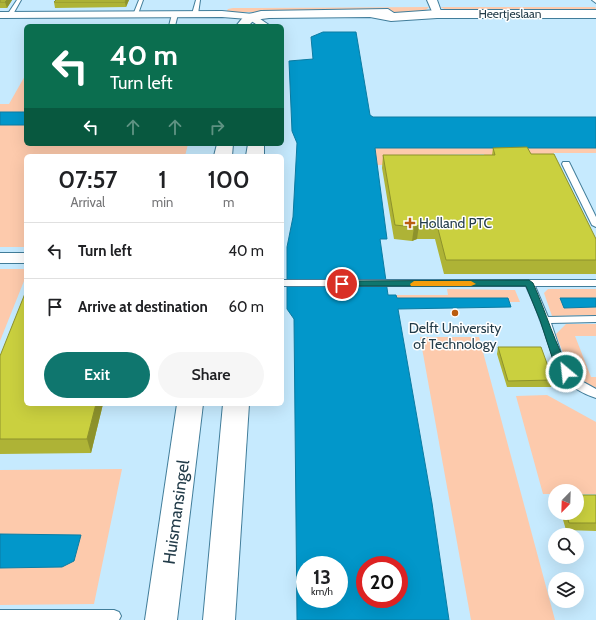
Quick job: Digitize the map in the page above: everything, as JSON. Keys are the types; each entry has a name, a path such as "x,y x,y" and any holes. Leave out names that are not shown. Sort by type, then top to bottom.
{"street":[{"path":"432,0 437,14"},
{"path":"0,15 195,14 252,16 263,24"},
{"path":"265,24 274,17 282,14"},
{"name":"Heertjeslaan","path":"252,16 282,14 373,14 391,17 424,14 596,14"},
{"path":"243,24 252,16"},
{"path":"0,258 24,258"},
{"name":"Huismansingel","path":"161,620 190,406"},
{"path":"219,620 236,406"}],"lane":[{"path":"10,15 19,0"},
{"path":"135,14 141,0"},
{"path":"195,14 198,0"},
{"path":"173,24 176,14"},
{"path":"566,164 596,225"},
{"path":"284,283 596,283"},
{"path":"529,283 559,363 572,381 596,394"},
{"path":"544,320 596,319"},
{"path":"0,616 114,616"}],"shaded area":[{"path":"429,7 426,10 417,12 226,12 228,9 233,8"},
{"path":"440,7 596,8 595,10 449,11"},
{"path":"24,78 24,112 0,112 0,104 9,104"},
{"path":"0,125 24,125 24,146 188,146 186,154 24,154 24,247 0,247"},
{"path":"374,148 596,148 596,153 553,153 554,157 485,157 484,154 420,155 421,165 377,165"},
{"path":"0,269 24,269 24,281 0,341"},
{"path":"447,289 515,290 520,302 509,302 508,298 397,298 396,295 448,295"},
{"path":"548,289 596,289 596,298 560,298 564,308 596,307 596,315 552,316 544,293"},
{"path":"566,324 596,324 596,336 575,336 591,377 596,377 596,388 573,380 556,334"},
{"path":"420,337 479,337 548,594 548,608 552,608 555,620 471,620"},
{"path":"547,395 596,422 596,494 584,494 584,484 548,484 548,494 543,494 516,396"},
{"path":"122,469 94,604 0,605 0,568 62,567 81,535 0,534 0,470"}],"water":[{"path":"323,32 356,32 370,115 373,117 596,117 596,148 375,148 387,239 380,239 388,295 396,295 397,298 508,298 511,307 398,309 432,503 449,620 297,620 297,608 348,608 348,556 296,556 294,319 287,309 287,247 293,217 297,143 292,131 289,61 313,59 311,37"},
{"path":"0,112 24,112 24,125 0,125"},
{"path":"560,298 596,298 596,307 564,308"},
{"path":"0,534 81,535 74,561 62,567 0,568"}],"building":[{"path":"0,0 7,0 5,2 0,2"},
{"path":"56,0 126,0 125,2 54,2"},
{"path":"527,147 531,154 554,154 596,239 596,260 446,260 437,225 419,225 414,227 395,225 383,155 495,155 493,148"},
{"path":"24,296 24,406 95,406 87,439 0,439 0,356"},
{"path":"498,347 541,347 553,380 508,381"},
{"path":"584,495 596,495 596,523 569,523 568,520 584,520"}],"slow traffic":[{"path":"414,284 471,284"}],"place":[{"name":"Holland PTC","path":"410,223"},
{"name":"Delft University of Technology","path":"455,313"}],"route":[{"path":"342,284 529,283 559,363 566,372"}]}
